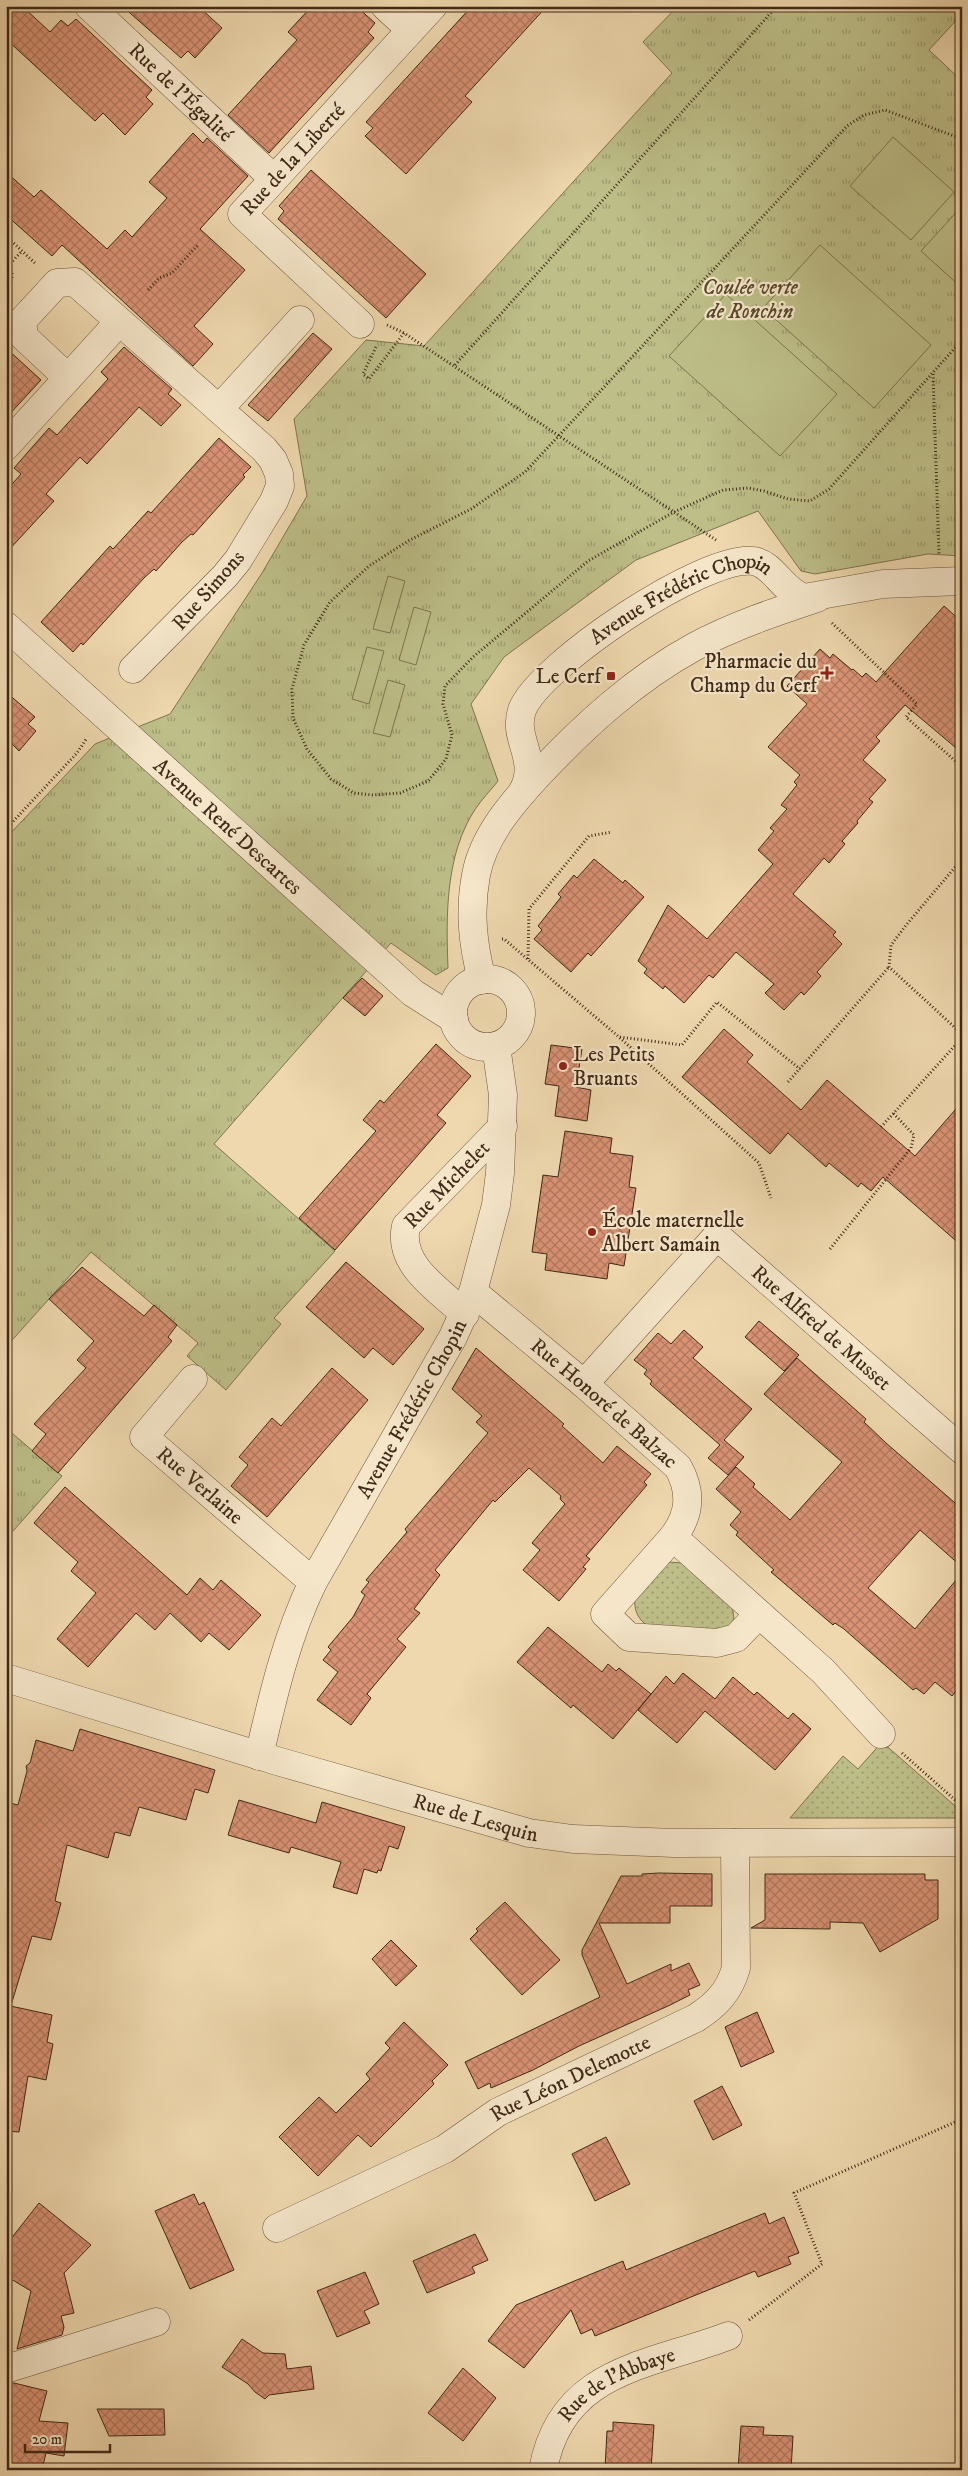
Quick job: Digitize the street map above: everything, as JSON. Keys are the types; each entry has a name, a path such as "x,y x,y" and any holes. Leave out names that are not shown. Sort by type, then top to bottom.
{"street":[{"name":"Rue de l'Égalité","path":"89,6 274,179"},
{"path":"385,6 411,30"},
{"name":"Rue de la Liberté","path":"374,333 242,214 433,6"},
{"name":"Rue Simons","path":"57,283 75,282 264,449 273,460 279,474 280,486 274,501 238,560 168,636 133,669"},
{"path":"57,283 22,321 24,337 68,378"},
{"path":"219,408 300,320"},
{"path":"6,446 119,322"},
{"name":"Avenue Frédéric Chopin","path":"523,791 528,782 530,765 522,736 520,719 525,704 536,690 584,646 640,607 710,570 751,560 762,564 793,594 804,598 883,584 949,581"},
{"name":"Avenue Frédéric Chopin","path":"482,980 473,944 472,901 476,874 494,830 523,791 594,718 657,669 695,646 742,624 823,596"},
{"name":"Avenue René Descartes","path":"6,626 413,993 454,1019"},
{"path":"482,980 494,980 504,984 513,991 521,1006 521,1018 515,1034 496,1046 485,1047 469,1042 460,1034 454,1019 454,1008 460,993 467,986 482,980"},
{"name":"Avenue Frédéric Chopin","path":"259,1756 291,1632 314,1582 469,1303 496,1205 503,1095 496,1046"},
{"name":"Rue Michelet","path":"469,1303 414,1266 406,1253 403,1239 406,1226 502,1126"},
{"name":"Rue Alfred de Musset","path":"584,1384 718,1236 962,1450"},
{"name":"Rue Honoré de Balzac","path":"469,1303 584,1384 678,1467 686,1484 688,1504 684,1520 673,1537 605,1614 630,1637 717,1643 736,1638 759,1614"},
{"name":"Rue Verlaine","path":"193,1378 144,1437 314,1582"},
{"path":"673,1537 823,1671 881,1734"},
{"name":"Rue de Lesquin","path":"6,1678 259,1756 529,1833 598,1841 735,1843 962,1842"},
{"name":"Rue Léon Delemotte","path":"277,2228 445,2149 498,2112 696,2018 711,2008 724,1996 732,1982 736,1968 735,1843"},
{"path":"6,2369 156,2322"},
{"name":"Rue de l'Abbaye","path":"543,2470 546,2454 557,2427 570,2408 589,2390 636,2365 728,2336"}],"path":[{"path":"454,365 777,6"},
{"path":"962,139 885,110 864,115 847,126 525,472 471,509 408,541 370,566 330,602 304,645 292,688 293,718 307,749 332,779 354,793 373,795 400,793 428,781 446,759 452,736 443,704 446,686 473,657 588,561 674,512 723,490 748,488 764,491 788,500 810,501 829,489 960,345 962,340"},
{"path":"6,236 57,283"},
{"path":"148,290 159,278 172,272 198,245"},
{"path":"6,286 10,284 13,275 7,266 22,251"},
{"path":"404,333 369,379 363,374 377,322 404,333 559,437 705,531 743,561"},
{"path":"374,333 387,325"},
{"path":"933,373 939,555 949,581"},
{"path":"823,596 829,620 917,704 906,717 962,767"},
{"path":"6,829 78,752 104,714"},
{"path":"528,959 529,909 589,836 612,832"},
{"path":"788,1082 889,967 891,946 907,924 962,859"},
{"path":"473,944 504,939 528,959 619,1037 759,1163 771,1198"},
{"path":"889,967 962,1034"},
{"path":"619,1037 682,1045 717,1002 800,1069"},
{"path":"881,1127 962,1038"},
{"path":"830,1249 911,1148 914,1135 893,1113"},
{"path":"881,1734 962,1806"},
{"path":"728,2336 822,2264 794,2193 962,2120"}],"green space":[{"name":"Coulée verte de Ronchin","path":"678,6 962,6 962,14 929,50 962,81 962,556 928,554 815,574 801,571 758,511 636,560 504,657 471,704 498,781 476,808 458,845 453,865 448,907 448,968 436,975 391,943 214,1144 335,1251 274,1318 281,1324 226,1390 187,1356 198,1343 91,1252 6,1347 6,838 95,744 170,714 262,573 307,496 294,419 366,340 424,346 672,73 643,42"},
{"path":"893,137 954,192 911,240 850,186"},
{"path":"962,206 962,288 921,251"},
{"path":"820,245 931,345 874,408 763,308"},
{"path":"726,294 837,394 780,456 669,356"},
{"path":"388,576 405,581 390,633 373,629"},
{"path":"414,607 431,612 416,665 399,660"},
{"path":"367,647 384,651 369,704 352,699"},
{"path":"388,680 405,685 390,737 373,733"},
{"path":"6,1428 62,1476 6,1539"},
{"path":"668,1562 682,1563 732,1604 734,1619 726,1631 646,1625 640,1619 635,1609 635,1597"},
{"path":"882,1742 962,1812 962,1818 790,1818 843,1756 858,1769"}],"building":[{"path":"6,6 22,6 50,32 61,20 68,26 76,19 152,90 146,97 153,104 125,135 103,113 95,121 6,39"},
{"path":"122,6 198,6 222,28 195,58 188,51 181,58"},
{"path":"312,6 356,6 375,23 368,32 374,38 269,153 228,115 297,40 288,32"},
{"path":"472,6 547,6 465,96 472,102 406,174 365,136 373,128 366,122"},
{"path":"193,133 203,143 207,138 248,176 200,229 245,270 194,326 213,344 193,366 62,245 52,256 6,215 6,172 34,197 41,190 107,249 125,230 132,237 167,198 149,182"},
{"path":"311,170 426,274 386,318 278,219 284,211 279,206"},
{"path":"313,333 332,349 268,421 248,405"},
{"path":"124,347 172,389 168,394 181,405 161,426 139,407 87,464 80,457 46,494 54,501 6,553 6,491 21,474 14,468 49,428 57,435 108,379 101,372"},
{"path":"6,348 41,380 6,418"},
{"path":"219,438 251,467 243,475 245,477 193,535 191,534 182,542 156,571 154,569 144,578 83,645 81,643 73,652 41,622 110,546 113,549 148,511 151,513"},
{"path":"944,606 962,622 962,753 905,705 876,737 880,741 863,760 886,780 869,799 873,802 842,841 845,844 829,863 824,858 793,894 836,932 833,935 842,944 817,972 821,976 804,995 801,992 784,1010 765,993 774,984 736,952 713,978 709,975 684,1003 665,986 663,989 644,973 647,969 638,961 668,905 707,939 773,864 758,850 774,831 770,828 787,809 781,805 797,785 794,782 800,775 768,747 807,704 787,686 820,649 830,658 833,654 862,677 866,673 876,682"},
{"path":"6,692 35,717 28,724 36,731 19,751 11,743 6,748"},
{"path":"594,859 623,883 625,880 644,897 591,956 588,953 571,972 534,939 542,930 538,926 561,897 558,894 574,875 577,878"},
{"path":"362,978 383,996 365,1016 343,998"},
{"path":"724,1029 753,1055 747,1062 801,1110 827,1080 915,1156 962,1102 962,1246 883,1177 871,1191 861,1183 858,1187 829,1163 826,1167 788,1133 770,1154 682,1077"},
{"path":"436,1044 471,1076 437,1115 446,1123 335,1250 299,1218 376,1131 363,1120 380,1100 384,1103"},
{"name":"Les Petits Bruants","path":"551,1045 582,1049 576,1087 591,1090 587,1121 555,1116 559,1086 545,1084"},
{"path":"565,1131 612,1138 610,1153 633,1156 629,1187 636,1188 624,1266 609,1263 607,1279 545,1270 547,1254 532,1252 543,1175 558,1177"},
{"path":"346,1262 424,1329 393,1365 373,1348 364,1358 306,1307"},
{"path":"82,1267 144,1316 154,1305 177,1325 168,1337 172,1341 58,1473 32,1451 46,1434 34,1424 86,1368 77,1360 94,1341 49,1299"},
{"path":"759,1321 799,1355 784,1371 745,1337"},
{"path":"684,1330 703,1347 693,1358 752,1409 724,1440 744,1457 728,1475 708,1458 720,1445 650,1384 652,1381 644,1374 647,1370 634,1360 658,1333 671,1344"},
{"path":"476,1348 564,1424 562,1426 603,1463 617,1446 651,1474 644,1482 647,1485 586,1556 590,1559 583,1567 586,1569 559,1601 523,1570 540,1550 532,1543 565,1504 560,1499 561,1496 529,1468 495,1502 493,1500 435,1570 440,1575 414,1609 420,1613 397,1639 406,1647 367,1694 371,1698 351,1725 317,1700 338,1672 323,1660 331,1650 328,1647 353,1617 365,1595 361,1592 369,1582 366,1580 407,1532 405,1529 488,1433 476,1422 482,1416 452,1389"},
{"path":"797,1358 866,1419 864,1422 886,1443 962,1509 962,1567 920,1530 868,1588 915,1629 962,1573 962,1684 952,1696 935,1682 924,1694 916,1688 913,1690 844,1629 835,1623 833,1625 771,1572 774,1570 736,1535 738,1532 730,1525 741,1512 716,1489 736,1467 755,1484 753,1487 790,1520 842,1462 764,1394"},
{"path":"332,1368 368,1400 267,1517 231,1486 248,1465 239,1457 272,1418 281,1426"},
{"path":"65,1487 187,1595 200,1578 213,1590 221,1580 261,1615 229,1650 209,1633 201,1642 170,1613 155,1630 136,1613 88,1667 57,1639 96,1593 71,1571 78,1562 34,1523"},
{"path":"548,1627 602,1672 608,1664 616,1671 619,1668 651,1694 613,1739 573,1705 571,1708 517,1662"},
{"path":"683,1673 715,1699 733,1677 754,1695 757,1692 788,1719 793,1713 811,1729 775,1770 705,1711 677,1743 638,1710 666,1676 674,1684"},
{"path":"80,1729 215,1770 208,1793 195,1789 186,1820 139,1807 130,1836 115,1832 108,1858 67,1845 55,1901 61,1903 51,1940 32,1936 12,2002 6,2002 6,1802 18,1805 27,1771 26,1766 30,1763 36,1740 73,1751"},
{"path":"239,1800 316,1823 322,1802 405,1827 398,1849 389,1846 381,1871 378,1870 377,1873 364,1869 357,1894 333,1887 341,1862 291,1847 289,1853 228,1835"},
{"path":"642,1874 712,1874 712,1906 670,1906 670,1923 599,1923 627,1984 671,1964 671,1971 689,1963 700,1985 688,1990 690,1995 579,2046 533,2070 491,2088 490,2083 478,2089 465,2062 600,1997 582,1955 582,1950 621,1876 642,1876"},
{"path":"765,1874 925,1874 925,1880 938,1880 938,1919 880,1952 863,1923 830,1922 830,1929 751,1928 765,1920"},
{"path":"505,1902 560,1960 522,1995 470,1939 478,1931 476,1929"},
{"path":"391,1940 417,1966 396,1986 372,1959"},
{"path":"6,2005 52,2015 47,2042 53,2044 46,2080 28,2076 19,2132 6,2131"},
{"path":"757,2012 774,2052 741,2067 725,2027"},
{"path":"404,2022 448,2065 432,2081 434,2084 371,2147 358,2135 318,2176 279,2137 319,2097 336,2113 370,2079 366,2074 390,2048 385,2043"},
{"path":"722,2086 742,2125 713,2140 694,2101"},
{"path":"606,2137 630,2184 595,2201 572,2154"},
{"path":"194,2194 199,2205 204,2202 234,2270 190,2289 155,2211"},
{"path":"39,2203 91,2245 64,2273 74,2313 61,2316 64,2327 62,2335 17,2349 31,2291 6,2276 6,2245"},
{"path":"765,2213 769,2224 784,2217 799,2253 788,2257 791,2264 758,2277 755,2271 595,2336 592,2329 581,2334 571,2310 524,2368 488,2341 516,2305 623,2261 626,2270"},
{"path":"475,2234 488,2260 472,2267 475,2273 427,2293 413,2261"},
{"path":"365,2272 379,2304 364,2311 370,2323 337,2337 317,2291"},
{"path":"242,2339 263,2353 285,2354 287,2369 311,2366 314,2389 269,2395 265,2399 248,2384 222,2367"},
{"path":"463,2368 496,2398 463,2441 428,2413"},
{"path":"14,2383 47,2391 39,2421 68,2423 64,2456 46,2453 42,2470 6,2470 6,2384"},
{"path":"97,2409 164,2409 165,2435 109,2436"},
{"path":"613,2422 654,2425 651,2470 605,2468 607,2431 613,2431"},
{"path":"741,2426 764,2427 763,2435 793,2436 791,2470 738,2470"}],"place":[{"name":"Pharmacie du Champ du Cerf","path":"827,673"},
{"name":"Le Cerf","path":"611,676"},
{"name":"Les Petits Bruants","path":"563,1066"},
{"name":"École maternelle Albert Samain","path":"592,1232"}]}
